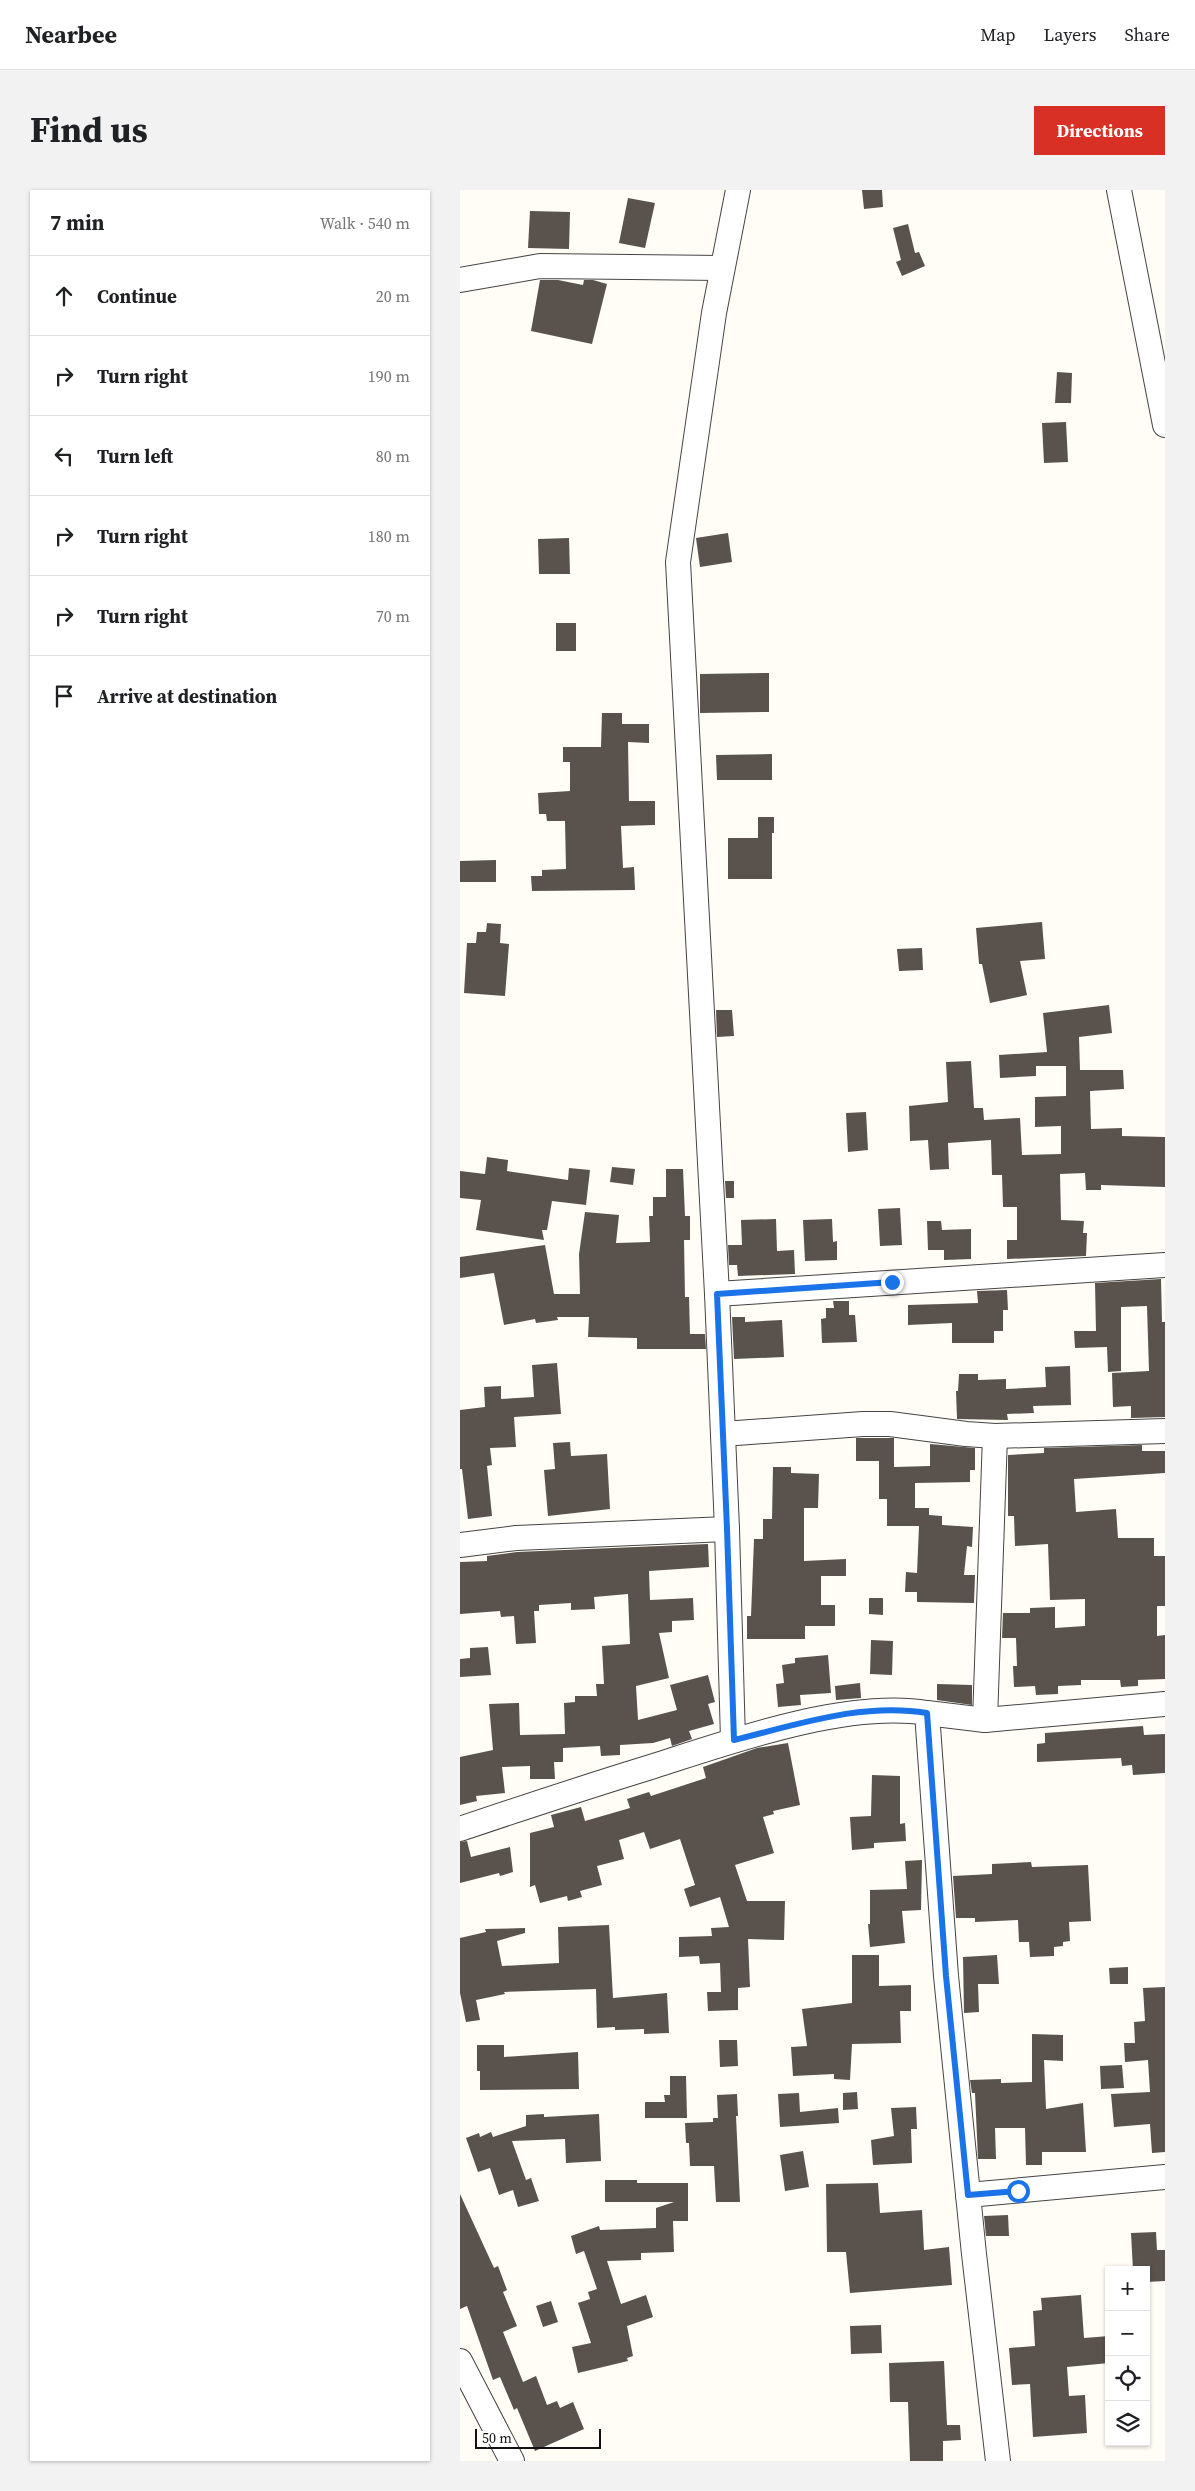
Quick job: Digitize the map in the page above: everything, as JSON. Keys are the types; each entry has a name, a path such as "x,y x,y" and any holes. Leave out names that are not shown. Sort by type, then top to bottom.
{"street":[{"path":"734,1740 717,1294 678,562 714,313 738,190"},
{"path":"1119,190 1165,425"},
{"path":"460,280 540,266 722,268"},
{"path":"717,1294 1165,1265"},
{"path":"723,1434 863,1424 890,1424 995,1436 1165,1431"},
{"path":"984,1720 995,1436"},
{"path":"460,1545 516,1538 727,1529"},
{"path":"460,1829 734,1740 852,1714 882,1709 984,1720 1165,1704"},
{"path":"927,1713 946,1976 998,2461"},
{"path":"968,2195 1165,2177"},
{"path":"460,2361 512,2461"}],"building":[{"path":"862,190 882,190 883,207 864,209"},
{"path":"628,198 655,203 645,248 619,243"},
{"path":"530,211 570,212 569,249 528,248"},
{"path":"908,224 915,253 919,252 925,266 902,276 896,262 901,260 893,228"},
{"path":"540,280 558,280 583,285 584,280 593,280 607,284 592,344 531,331"},
{"path":"1057,372 1072,373 1071,403 1055,403"},
{"path":"1066,422 1068,462 1044,463 1042,423"},
{"path":"728,533 732,562 700,567 696,538"},
{"path":"569,538 570,574 539,574 538,539"},
{"path":"556,623 576,623 576,651 556,651"},
{"path":"769,673 769,712 700,713 700,674"},
{"path":"602,713 622,713 622,724 649,724 649,743 628,742 629,801 655,801 655,825 621,826 623,868 634,867 635,890 532,891 531,876 542,876 542,870 566,869 565,821 547,821 546,814 539,814 538,793 570,791 570,762 563,762 563,747 601,747"},
{"path":"772,754 772,780 717,780 716,755"},
{"path":"758,817 774,817 772,879 728,879 728,838 758,838"},
{"path":"496,860 496,882 460,882 460,861"},
{"path":"1042,922 1045,959 1020,961 1027,995 990,1003 982,964 979,964 976,928"},
{"path":"487,923 501,924 500,943 509,944 505,996 464,993 467,943 476,943 477,932 486,932"},
{"path":"922,948 923,970 899,971 897,949"},
{"path":"1109,1005 1112,1033 1079,1037 1080,1070 1123,1070 1124,1089 1090,1091 1091,1129 1122,1128 1122,1136 1165,1137 1165,1187 1101,1185 1101,1190 1086,1190 1085,1173 1060,1174 1061,1220 1084,1221 1083,1233 1087,1233 1086,1256 1007,1259 1007,1240 1017,1240 1017,1207 1003,1207 1002,1175 992,1175 991,1140 948,1143 949,1169 930,1170 928,1140 910,1141 909,1106 948,1102 946,1062 971,1061 974,1108 983,1108 984,1120 1020,1118 1022,1155 1061,1154 1061,1126 1035,1127 1035,1097 1066,1096 1066,1066 1036,1066 1036,1076 1000,1078 999,1055 1047,1052 1043,1013"},
{"path":"716,1010 732,1010 734,1036 717,1037"},
{"path":"866,1112 868,1150 848,1152 846,1113"},
{"path":"487,1157 508,1160 507,1171 568,1180 569,1168 590,1170 586,1205 552,1201 547,1230 542,1230 544,1240 476,1230 481,1200 460,1198 460,1171 485,1174"},
{"path":"612,1167 635,1169 633,1185 610,1182"},
{"path":"666,1169 683,1169 685,1216 690,1216 690,1240 684,1240 685,1297 689,1297 690,1334 705,1334 706,1349 637,1349 637,1338 588,1337 589,1317 557,1317 558,1320 536,1323 535,1319 504,1325 494,1273 460,1278 460,1257 545,1245 554,1294 580,1294 579,1254 585,1212 619,1215 616,1243 650,1242 649,1216 653,1216 653,1197 666,1197"},
{"path":"725,1181 734,1181 734,1198 726,1198"},
{"path":"900,1208 902,1245 880,1246 878,1209"},
{"path":"776,1219 777,1251 794,1250 795,1274 738,1276 737,1265 729,1265 728,1245 742,1245 741,1220"},
{"path":"832,1219 833,1242 837,1241 837,1260 805,1261 803,1220"},
{"path":"927,1221 941,1221 942,1230 971,1229 971,1259 944,1260 944,1250 928,1250"},
{"path":"1161,1279 1162,1322 1165,1322 1165,1417 1131,1418 1131,1406 1113,1407 1112,1373 1149,1371 1147,1306 1121,1307 1121,1371 1108,1372 1107,1347 1075,1348 1074,1331 1096,1331 1095,1283"},
{"path":"1007,1290 1008,1310 1003,1310 1003,1331 994,1331 994,1343 952,1343 952,1323 908,1325 908,1305 978,1303 977,1291"},
{"path":"833,1301 849,1301 849,1315 855,1315 857,1342 822,1343 821,1319 826,1318 826,1308 834,1308"},
{"path":"732,1317 745,1317 745,1322 782,1320 784,1357 734,1359"},
{"path":"557,1363 561,1414 514,1417 516,1447 490,1448 492,1465 487,1466 492,1516 468,1519 462,1469 460,1469 460,1410 485,1407 484,1387 501,1386 501,1399 534,1397 532,1365"},
{"path":"1070,1366 1071,1405 1033,1406 1034,1413 1007,1414 1008,1420 957,1419 956,1391 958,1391 959,1374 978,1374 978,1380 1006,1379 1006,1389 1046,1387 1045,1367"},
{"path":"856,1438 894,1438 894,1467 930,1466 930,1444 975,1448 975,1470 970,1470 970,1482 915,1483 915,1508 929,1508 929,1515 942,1516 942,1525 973,1527 972,1547 967,1546 964,1575 975,1575 974,1603 917,1602 917,1592 905,1592 906,1572 917,1573 919,1526 887,1526 887,1499 879,1499 879,1461 856,1461"},
{"path":"570,1442 571,1456 607,1454 610,1509 548,1516 544,1470 555,1469 553,1443"},
{"path":"1142,1445 1142,1451 1165,1451 1165,1473 1074,1479 1076,1512 1116,1509 1118,1538 1154,1538 1154,1556 1165,1556 1165,1606 1157,1606 1157,1636 1165,1635 1165,1679 1138,1680 1138,1686 1121,1687 1120,1680 1081,1680 1081,1685 1058,1686 1058,1694 1036,1695 1035,1686 1014,1687 1013,1666 1017,1666 1016,1638 1002,1638 1003,1613 1030,1613 1030,1608 1055,1607 1055,1628 1085,1626 1085,1599 1050,1600 1048,1544 1015,1546 1014,1516 1008,1516 1008,1455 1044,1453 1044,1448"},
{"path":"773,1467 791,1467 791,1473 819,1474 818,1508 804,1508 804,1561 846,1559 846,1576 821,1576 821,1605 835,1605 835,1626 805,1626 805,1639 747,1639 747,1616 751,1616 754,1539 763,1539 763,1519 772,1519"},
{"path":"708,1544 709,1567 649,1571 650,1600 693,1598 694,1620 672,1621 672,1632 659,1633 669,1678 636,1686 638,1720 677,1710 670,1685 708,1675 715,1702 708,1704 714,1724 689,1731 692,1739 672,1746 670,1738 653,1743 620,1745 620,1755 601,1756 600,1746 563,1748 563,1762 554,1762 555,1779 530,1779 530,1766 502,1767 505,1793 476,1796 477,1801 460,1805 460,1757 493,1750 489,1704 519,1703 520,1735 565,1734 564,1703 575,1702 575,1696 597,1696 596,1684 604,1684 602,1646 630,1644 628,1594 594,1597 595,1609 571,1610 571,1603 539,1605 539,1611 534,1611 536,1643 516,1644 514,1616 501,1617 500,1611 460,1614 460,1562 487,1561 487,1556 517,1552"},
{"path":"869,1598 883,1598 883,1615 869,1614"},
{"path":"871,1640 893,1641 892,1675 870,1674"},
{"path":"488,1647 491,1675 460,1677 460,1659 470,1658 470,1648"},
{"path":"828,1655 831,1693 800,1695 801,1705 778,1707 776,1684 784,1683 782,1665 795,1663 795,1658"},
{"path":"860,1683 861,1698 836,1700 835,1686"},
{"path":"937,1684 972,1685 972,1705 937,1700"},
{"path":"1143,1726 1144,1735 1165,1734 1165,1773 1133,1775 1132,1765 1122,1766 1121,1758 1037,1762 1037,1744 1045,1743 1045,1733"},
{"path":"788,1743 800,1805 773,1811 774,1814 763,1817 774,1853 735,1865 747,1901 785,1901 784,1940 748,1939 750,1987 738,1988 738,2010 708,2011 707,1992 721,1992 720,1963 700,1964 699,1956 679,1957 679,1937 712,1936 711,1928 729,1927 720,1897 690,1907 684,1889 695,1885 680,1839 650,1849 644,1832 619,1840 624,1859 597,1866 602,1885 580,1891 582,1897 568,1901 567,1896 540,1903 535,1885 530,1887 530,1833 554,1827 551,1815 581,1807 585,1821 630,1808 627,1799 649,1792 651,1796 706,1778 703,1767 757,1748"},
{"path":"872,1775 900,1776 900,1824 905,1823 906,1841 874,1843 874,1848 852,1850 850,1817 871,1816"},
{"path":"467,1841 471,1857 510,1847 513,1872 500,1876 499,1873 460,1883 460,1842"},
{"path":"922,1860 921,1910 902,1911 905,1943 870,1947 868,1924 870,1924 870,1890 907,1889 905,1861"},
{"path":"1031,1862 1032,1867 1088,1865 1091,1921 1069,1922 1070,1941 1063,1942 1063,1946 1054,1947 1054,1956 1030,1957 1029,1942 1019,1942 1018,1920 975,1922 975,1918 956,1918 953,1876 992,1874 992,1864"},
{"path":"609,1925 613,1998 667,1993 669,2033 644,2034 644,2029 615,2030 615,2027 597,2028 596,1989 504,1992 505,1994 476,2000 480,2020 466,2022 460,1993 460,1938 486,1932 485,1929 525,1928 525,1933 497,1941 502,1966 559,1963 558,1927"},
{"path":"852,1955 879,1955 879,1986 911,1985 911,2011 900,2011 901,2043 852,2044 850,2080 834,2079 834,2074 793,2076 791,2047 807,2046 802,2009 852,2003"},
{"path":"997,1955 999,1984 978,1984 979,2012 964,2013 963,1957"},
{"path":"1128,1967 1128,1984 1110,1984 1109,1968"},
{"path":"1165,1987 1165,2152 1152,2153 1150,2124 1114,2127 1111,2094 1150,2092 1148,2060 1125,2062 1124,2043 1135,2043 1134,2022 1145,2021 1143,1988"},
{"path":"1032,2034 1063,2035 1063,2061 1044,2060 1046,2109 1083,2103 1086,2152 1042,2152 1042,2165 1026,2165 1025,2128 995,2128 996,2159 978,2159 975,2093 972,2093 970,2080 1001,2079 1001,2083 1032,2082"},
{"path":"719,2040 737,2040 738,2066 720,2067"},
{"path":"477,2045 504,2045 504,2057 578,2052 579,2089 480,2090 480,2071 477,2071"},
{"path":"1122,2065 1124,2088 1101,2089 1100,2066"},
{"path":"670,2076 686,2076 687,2118 645,2118 645,2102 665,2102 664,2095 670,2095"},
{"path":"857,2092 858,2109 843,2110 843,2093"},
{"path":"799,2093 800,2112 838,2108 839,2123 780,2127 778,2094"},
{"path":"737,2094 738,2116 736,2116 740,2202 716,2202 714,2166 690,2166 689,2143 686,2143 685,2123 713,2122 713,2118 718,2118 717,2095"},
{"path":"916,2107 917,2129 911,2129 912,2163 873,2165 871,2140 894,2136 891,2108"},
{"path":"544,2114 544,2117 599,2114 601,2161 566,2163 565,2139 512,2141 526,2180 531,2178 539,2201 518,2207 513,2190 499,2195 490,2168 478,2172 466,2138 479,2133 480,2137 491,2132 493,2137 526,2126 526,2115"},
{"path":"803,2151 809,2187 785,2191 780,2155"},
{"path":"605,2180 637,2180 637,2183 688,2183 688,2221 673,2221 674,2252 641,2253 641,2260 607,2261 621,2304 646,2295 653,2317 627,2326 633,2356 627,2358 628,2361 578,2373 572,2347 591,2343 578,2303 590,2299 588,2292 597,2289 584,2251 576,2254 571,2236 599,2226 600,2230 656,2228 656,2208 674,2202 605,2202"},
{"path":"878,2183 880,2213 922,2210 924,2250 949,2247 952,2285 850,2293 846,2252 827,2252 826,2184"},
{"path":"460,2194 494,2268 498,2266 507,2290 503,2292 517,2326 503,2332 523,2382 536,2376 547,2405 557,2401 560,2408 573,2402 584,2429 535,2451 517,2408 514,2410 500,2377 493,2380 467,2306 460,2309"},
{"path":"1008,2215 1009,2236 986,2236 984,2216"},
{"path":"1156,2232 1157,2250 1165,2250 1165,2281 1150,2282 1150,2266 1133,2266 1131,2233"},
{"path":"1081,2295 1084,2338 1105,2336 1105,2363 1067,2367 1069,2396 1085,2395 1087,2433 1033,2437 1030,2384 1012,2385 1009,2348 1035,2346 1033,2311 1042,2310 1041,2298"},
{"path":"551,2301 558,2322 543,2327 536,2306"},
{"path":"881,2325 882,2353 851,2354 850,2326"},
{"path":"944,2361 947,2425 960,2425 961,2440 943,2441 943,2461 910,2461 908,2402 890,2402 889,2363"}],"route":[{"path":"892,1282 717,1294 734,1740 798,1724 882,1709 927,1713 946,1976 968,2195 1018,2191"}]}
